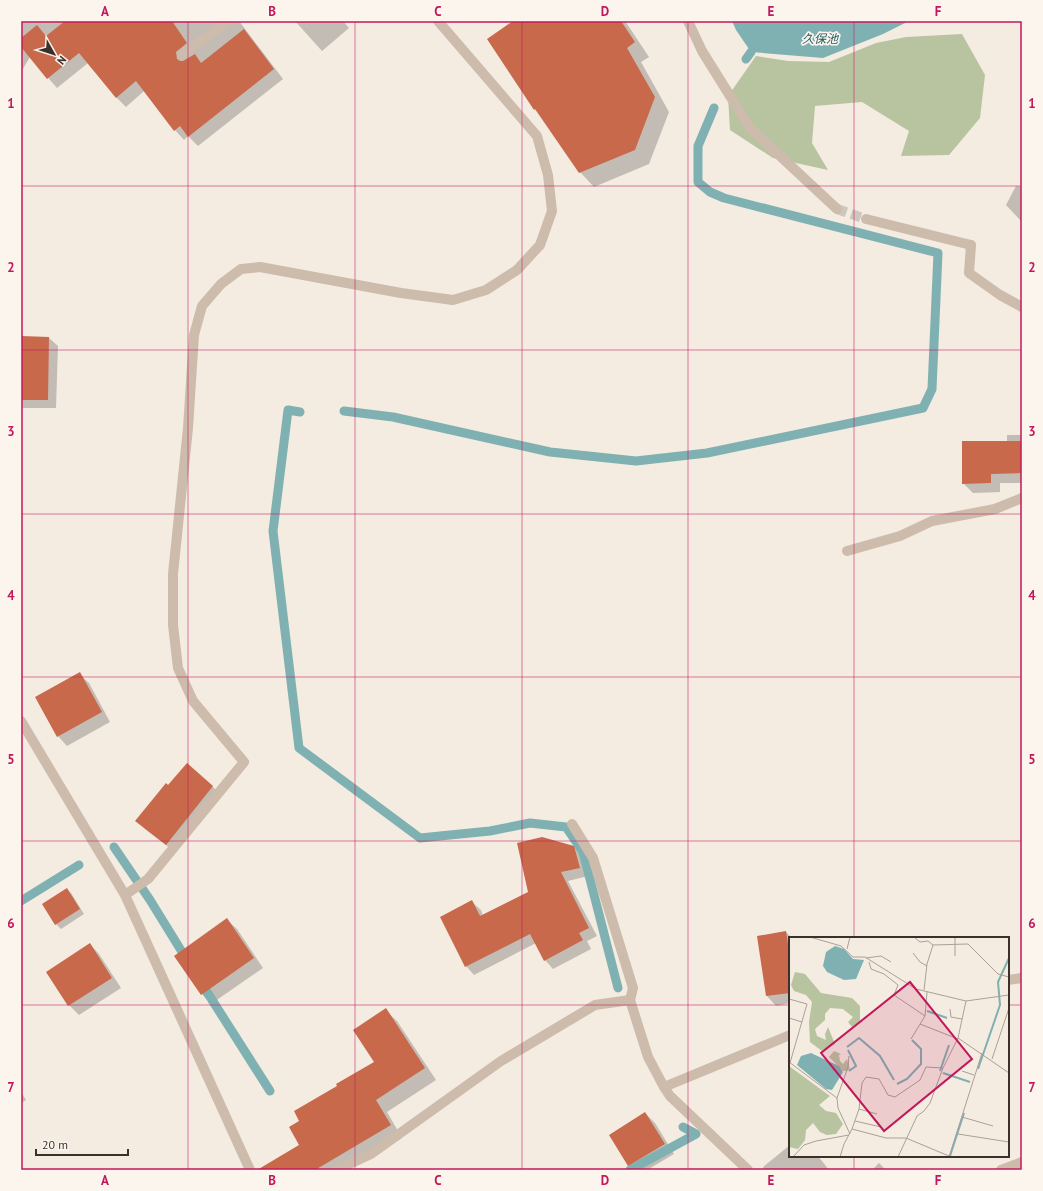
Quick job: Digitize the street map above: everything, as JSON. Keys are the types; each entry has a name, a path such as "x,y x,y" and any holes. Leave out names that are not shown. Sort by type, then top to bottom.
{"street":[{"path":"182,55 228,21"},
{"path":"129,892 148,879 244,762 193,701 178,668 173,625 173,574 188,428 194,335 202,306 221,284 241,269 260,267 401,293 453,300 486,290 517,270 540,245 552,211 548,175 537,136 438,21"},
{"path":"688,21 702,51 750,128 837,209"},
{"path":"866,219 971,245 968,273 1000,295 1022,307"},
{"path":"847,551 900,536 932,521 995,509 1022,498"},
{"path":"21,722 129,892 250,1170"},
{"path":"572,824 593,858 633,988 630,1000 648,1057 670,1096 748,1170"},
{"path":"1009,980 1022,978"},
{"path":"336,1170 370,1154 501,1061 595,1005 630,1000"},
{"path":"664,1087 789,1035"},
{"path":"1001,1170 1022,1162"}],"green space":[{"path":"962,34 985,75 980,118 949,155 901,156 909,131 862,102 815,106 812,143 828,170 773,158 730,130 728,96 756,56 788,61 829,62 876,43 906,37"}],"water":[{"name":"久保池","path":"732,21 909,21 883,34 823,58 751,52 736,30"}],"building":[{"path":"65,21 172,21 187,43 176,52 177,59 183,61 195,54 201,63 244,29 274,69 188,137 180,126 174,131 136,81 116,98 79,53 47,79 21,47 21,38 37,25 46,36"},
{"path":"513,21 621,21 635,42 627,48 655,97 635,150 579,173 535,109 534,110 487,39"},
{"path":"21,336 49,337 48,400 21,400"},
{"path":"962,441 1022,441 1022,473 991,474 991,483 962,484"},
{"path":"80,672 102,712 57,737 35,697"},
{"path":"187,763 213,786 166,845 135,821 166,783 168,785"},
{"path":"542,837 574,846 580,868 561,872 589,928 579,933 583,940 544,961 530,934 465,967 440,917 472,900 480,916 528,892 517,843"},
{"path":"67,888 80,909 55,925 42,904"},
{"path":"227,918 254,958 201,995 174,956"},
{"path":"786,931 789,950 789,993 766,996 757,936"},
{"path":"90,943 112,978 68,1006 46,972"},
{"path":"386,1008 425,1068 376,1100 391,1125 315,1170 257,1170 299,1145 289,1127 299,1121 294,1111 374,1062 353,1030"},
{"path":"645,1112 665,1144 628,1166 609,1135"}],"waterway":[{"path":"746,59 751,52"},
{"path":"344,411 393,417 550,452 636,461 707,453 923,408 932,389 938,253 724,198 710,192 698,182 698,146 714,108"},
{"path":"300,412 288,410 273,531 299,748 420,838 490,831 530,823 566,827 583,852 618,988"},
{"path":"114,847 150,900 187,960"},
{"path":"21,901 79,865"},
{"path":"200,981 270,1091"},
{"path":"630,1170 696,1134 683,1127"}],"tunnel":[{"path":"837,209 866,219"}]}
